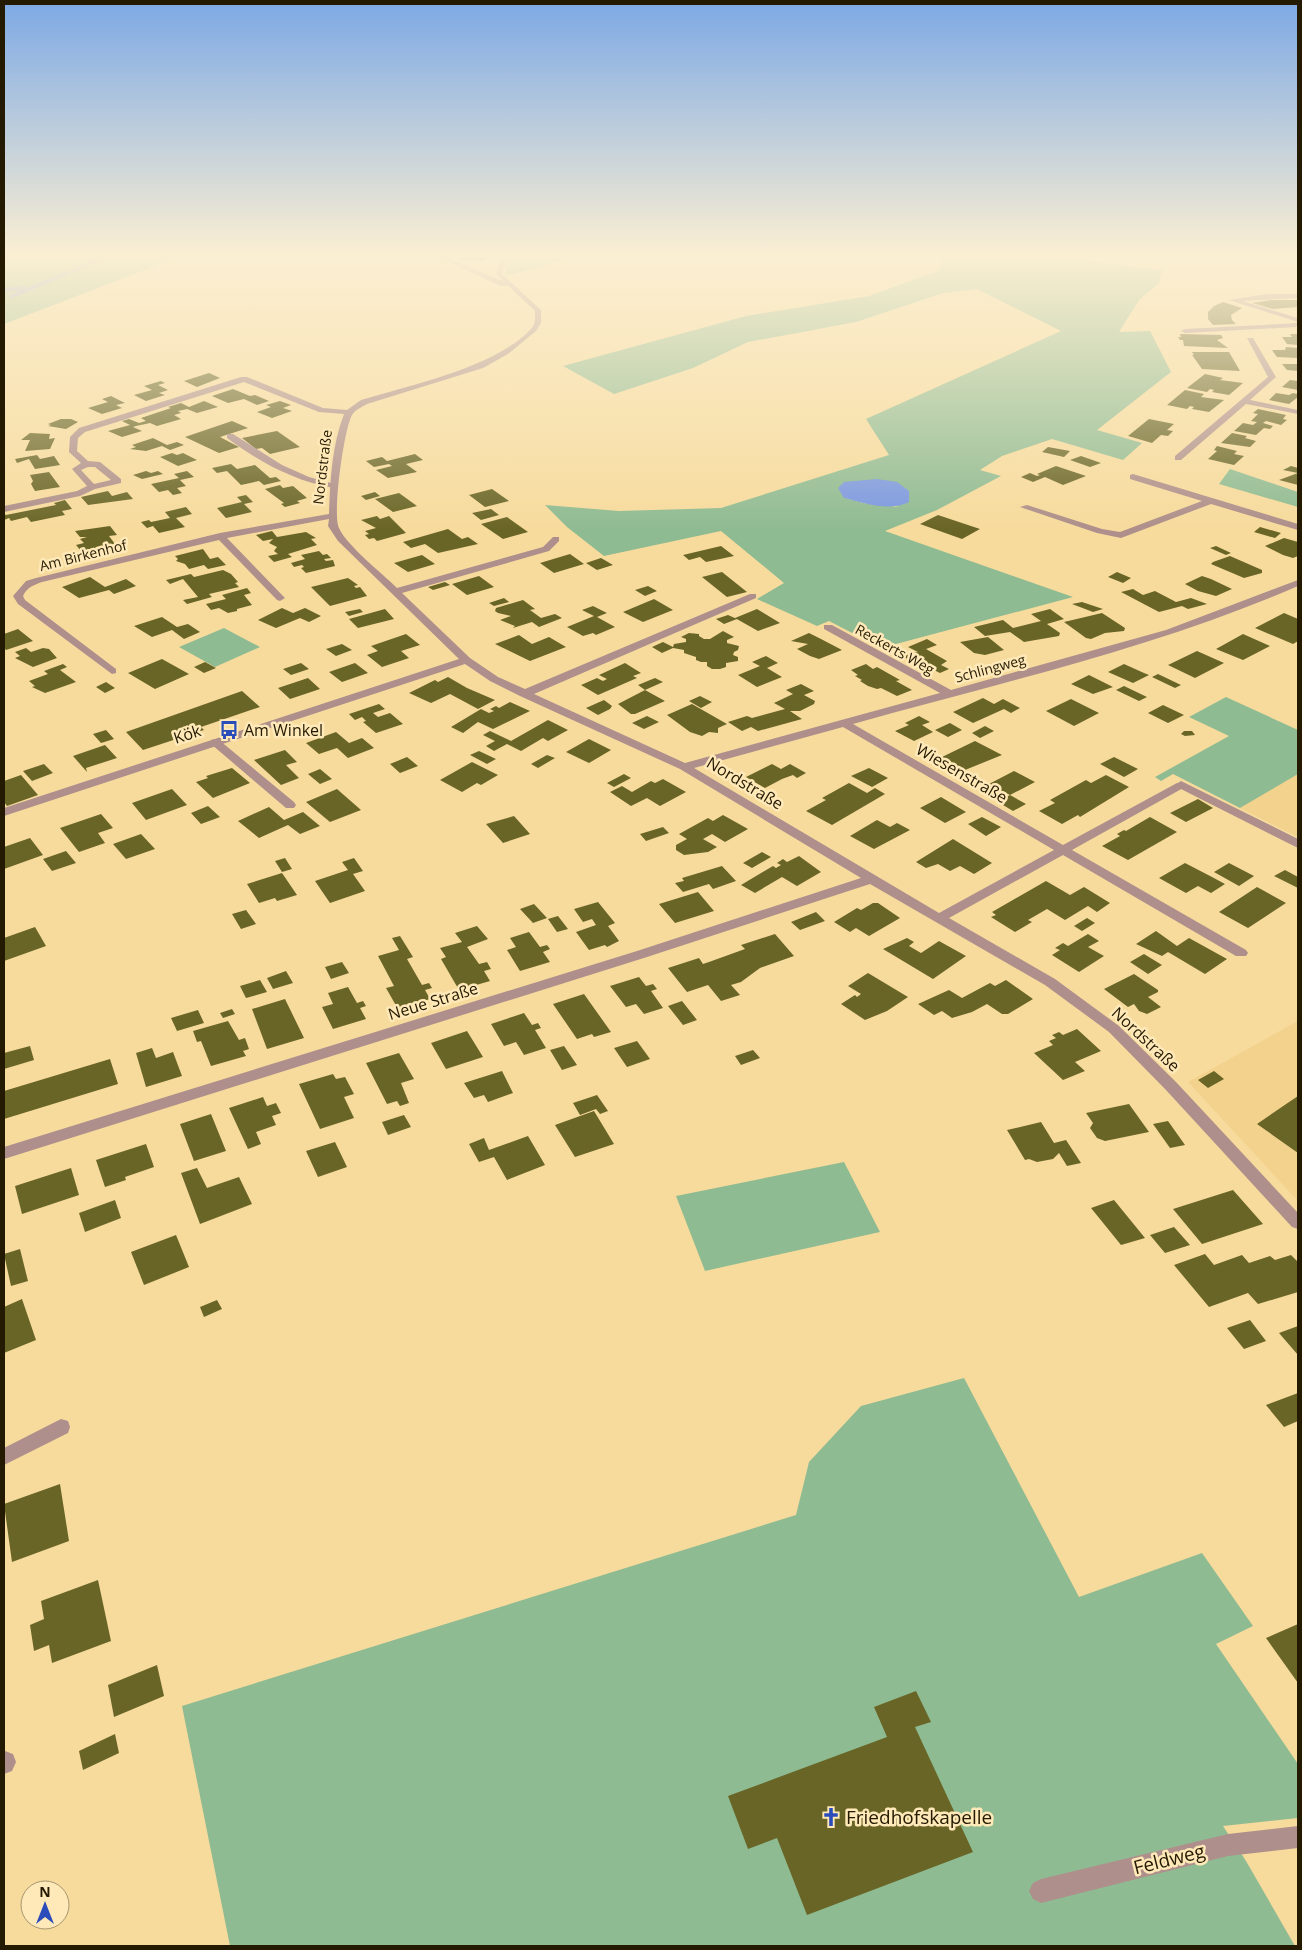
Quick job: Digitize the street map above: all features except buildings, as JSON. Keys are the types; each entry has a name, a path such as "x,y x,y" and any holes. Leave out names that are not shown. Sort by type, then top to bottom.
{"street":[{"name":"Nordstraße","path":"512,348 480,366 364,402 349,412 344,420 334,485 333,526 341,539 466,660 494,679 684,767 871,879 1050,982 1114,1029 1184,1100 1298,1223"},
{"path":"1178,458 1272,377 1255,348"},
{"path":"86,464 73,452 74,438 82,430 244,379 322,410 349,412"},
{"path":"1245,402 1298,412"},
{"path":"230,436 263,460 321,484 334,485"},
{"path":"4,509 80,493 92,487 118,481 97,464 86,464 76,469 92,487"},
{"path":"1133,477 1298,527"},
{"path":"1024,507 1100,531 1120,535 1210,501"},
{"name":"Am Birkenhof","path":"112,672 22,602 18,596 21,590 39,580 220,536 333,516"},
{"path":"220,536 280,598"},
{"path":"397,592 546,549 556,539"},
{"name":"Schlingweg","path":"684,767 1106,653 1183,629 1260,600 1298,583"},
{"path":"524,694 753,596"},
{"name":"Reckerts Weg","path":"828,627 949,694"},
{"name":"Kök","path":"4,812 466,660"},
{"name":"Wiesenstraße","path":"845,724 1241,953"},
{"path":"215,742 290,806"},
{"path":"939,918 1181,785 1298,844"},
{"name":"Neue Straße","path":"4,1153 642,954 871,879"},
{"path":"4,1458 61,1427"},
{"name":"Feldweg","path":"1041,1891 1228,1845 1298,1837"}],"shaded area":[{"path":"1298,774 1298,837 1240,808"},
{"path":"1298,1021 1298,1201 1188,1082"}],"green space":[{"path":"629,348 735,348 693,368 614,394 563,366"},
{"path":"1023,348 1159,348 1171,372 1097,430 1142,443 1123,460 1052,439 1002,456 980,470 1001,476 937,510 885,531 1073,597 881,648 829,621 817,626 757,599 784,583 721,531 604,556 567,527 545,505 619,511 721,508 889,455 866,419","holes":["839,488 899,507 863,503 845,498"]},
{"path":"1230,469 1298,492 1298,507 1219,484"},
{"path":"224,628 260,647 215,667 179,647"},
{"path":"1226,697 1298,730 1298,774 1240,808 1173,774 1161,781 1155,777 1229,736 1189,717"},
{"path":"844,1162 880,1232 705,1271 676,1196"},
{"path":"964,1378 1079,1597 1202,1553 1253,1626 1216,1644 1298,1764 1298,1818 1223,1826 1246,1861 1295,1946 230,1946 182,1706 796,1515 809,1462 861,1406"}],"water":[{"path":"877,479 897,482 909,491 909,502 894,506 868,504 844,498 838,488 844,482"}],"place":[{"name":"Am Winkel","path":"229,730"},
{"name":"Friedhofskapelle","path":"831,1817"}]}
